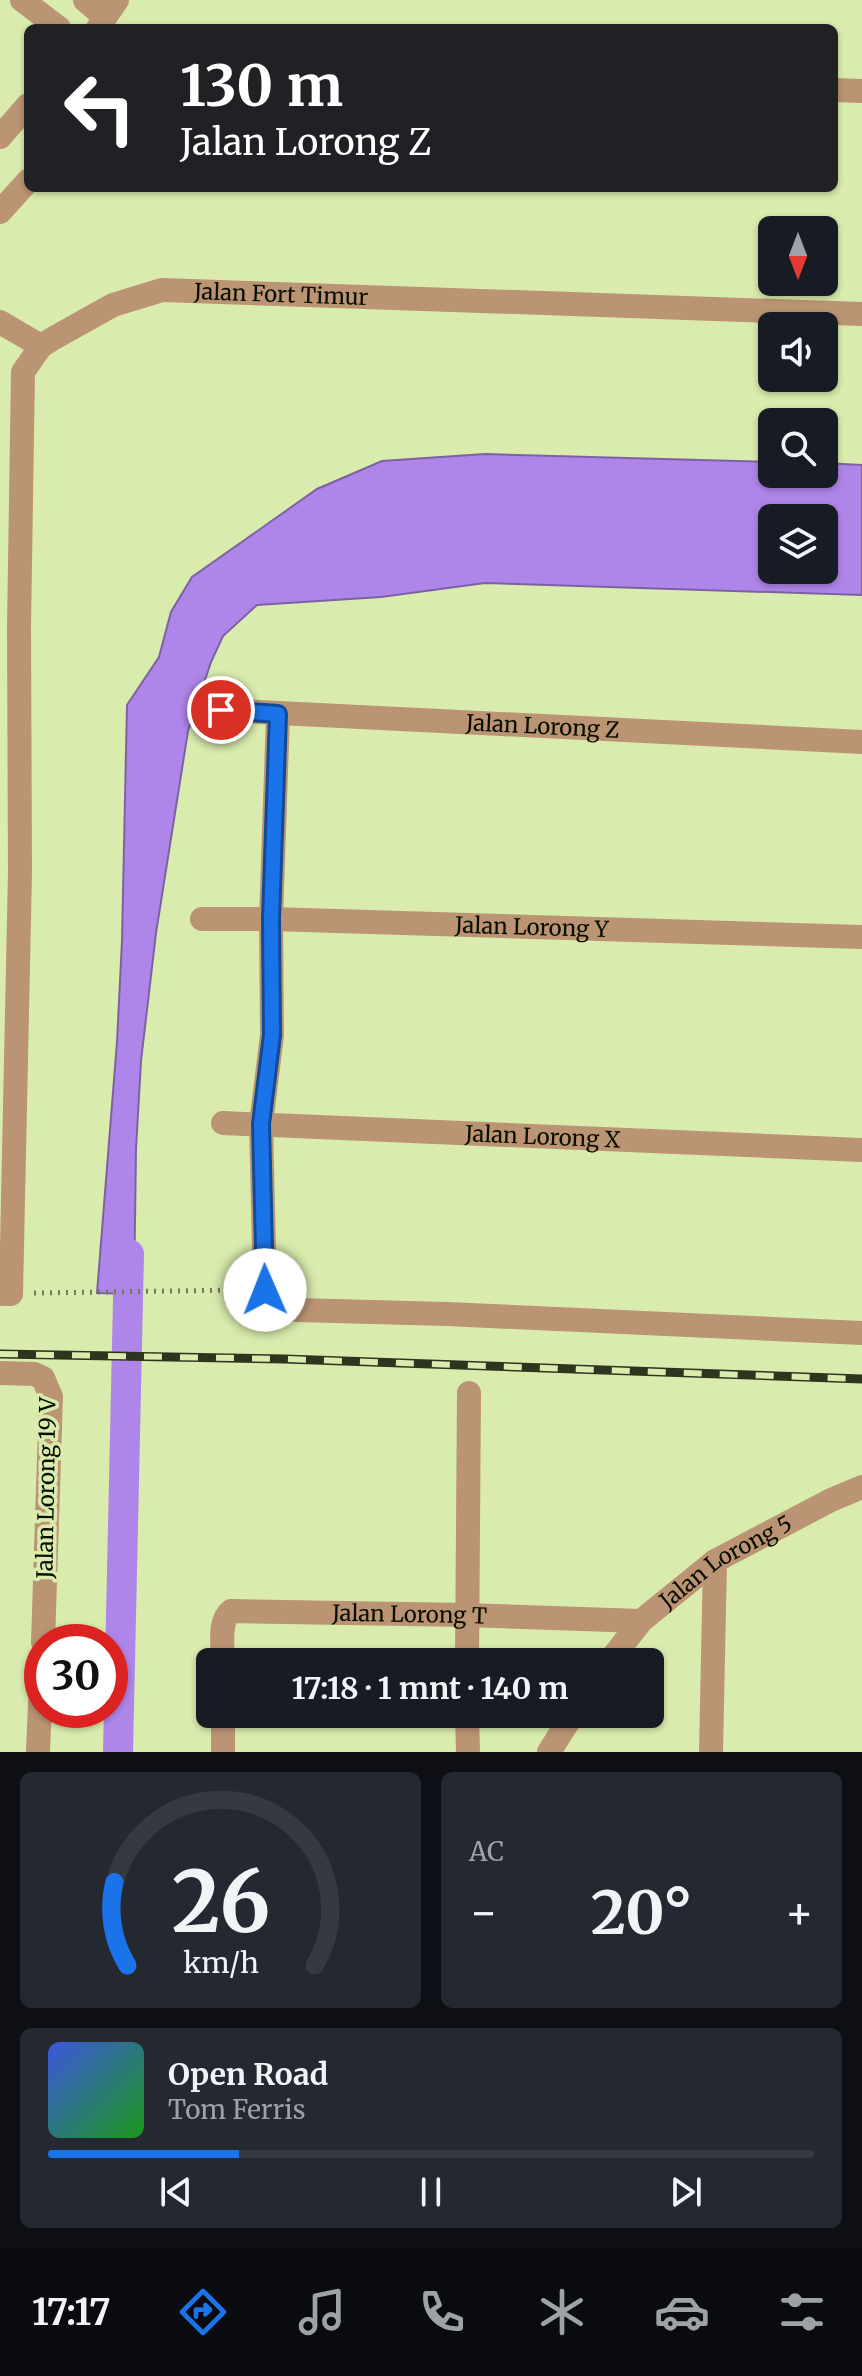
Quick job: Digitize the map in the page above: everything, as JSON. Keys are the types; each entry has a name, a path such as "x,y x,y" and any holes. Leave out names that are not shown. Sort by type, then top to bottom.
{"street":[{"path":"22,0 54,24"},
{"path":"85,0 107,15"},
{"path":"838,90 862,91"},
{"path":"3,129 24,109"},
{"path":"0,212 24,185"},
{"name":"Jalan Fort Timur","path":"41,346 113,305 162,290 862,314"},
{"path":"0,322 41,346 23,372 10,667 5,1294"},
{"name":"Jalan Lorong Z","path":"221,710 862,742"},
{"path":"278,714 271,919 272,1035 261,1124 265,1290 285,1307 297,1310 862,1333"},
{"name":"Jalan Lorong Y","path":"202,919 862,937"},
{"name":"Jalan Lorong X","path":"223,1123 862,1150"},
{"name":"Jalan Lorong 19 V","path":"0,1373 34,1374 43,1378 51,1397 44,1624"},
{"path":"467,1648 469,1393"},
{"name":"Jalan Lorong 5","path":"620,1648 641,1621 715,1561 862,1487"},
{"path":"711,1752 715,1561"},
{"name":"Jalan Lorong T","path":"223,1648 223,1621 231,1611 641,1621"},
{"path":"38,1752 39,1728"},
{"path":"223,1728 223,1752"},
{"path":"467,1728 468,1752"},
{"path":"549,1752 564,1728"}],"path":[{"path":"5,1294 265,1290"}],"shaded area":[{"path":"485,454 758,462 758,488 838,488 838,464 862,465 862,595 485,583 381,597 257,605 223,636 188,731 156,933 141,1061 134,1294 97,1293 117,1042 127,705 159,657 171,612 192,577 317,489 382,461"}],"waterway":[{"path":"118,1752 129,1254"}],"railway":[{"path":"0,1354 285,1359 862,1379"}],"route":[{"path":"221,710 278,714 271,919 272,1035 261,1124 265,1290"}]}
